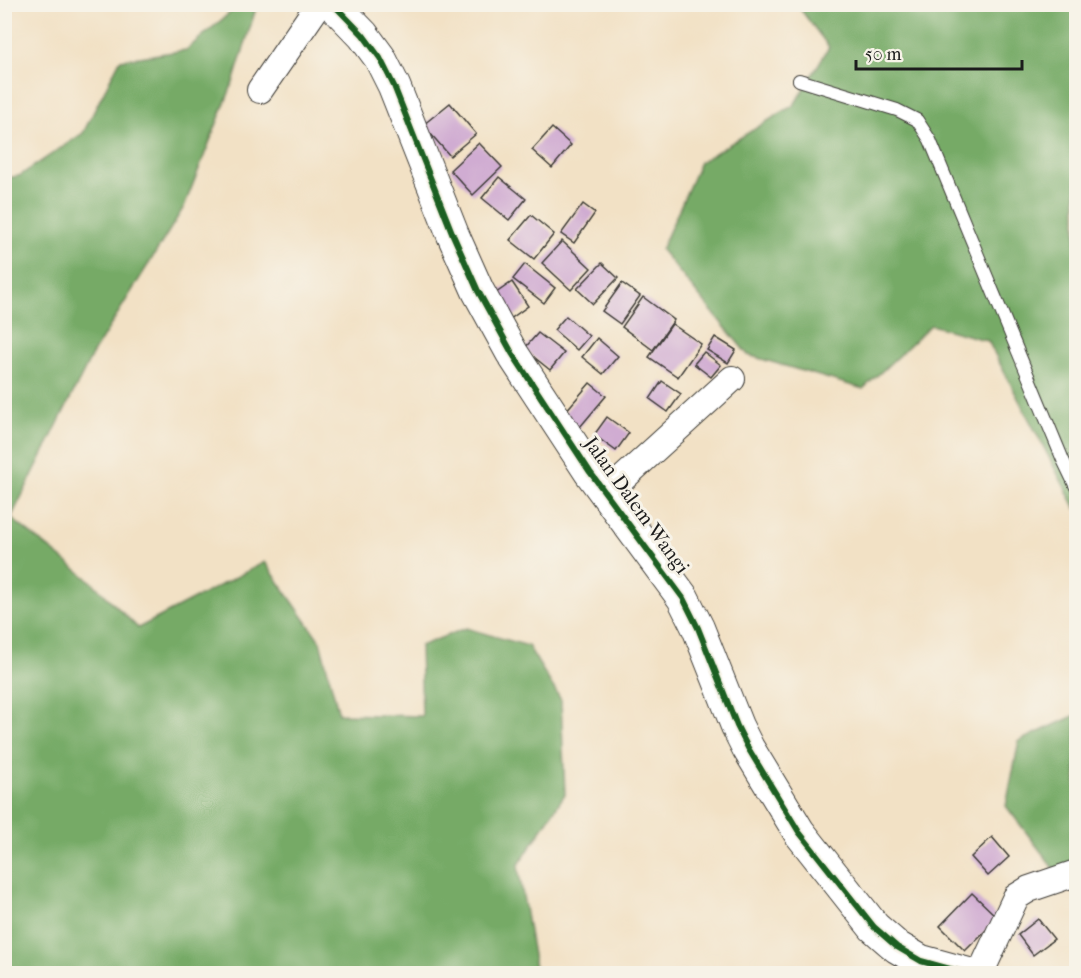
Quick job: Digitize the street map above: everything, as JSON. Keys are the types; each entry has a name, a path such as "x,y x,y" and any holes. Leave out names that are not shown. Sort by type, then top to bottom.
{"street":[{"path":"260,90 319,4"},
{"name":"Jalan Dalem Wangi","path":"333,4 363,35 380,58 394,86 453,235 478,291 512,353 590,472 683,598 698,628 744,741 799,832 874,927 897,947 921,961 968,974"},
{"path":"607,493 732,379"},
{"path":"980,974 1016,897 1029,889 1077,873"}],"lane":[{"path":"799,80 897,110 917,120 930,140 1062,460 1077,487"}],"green space":[{"path":"239,5 257,5 234,80 184,207 92,355 11,518 92,582 138,628 265,562 320,641 339,714 422,716 420,646 466,628 528,646 561,700 565,794 518,866 536,973 5,973 5,178 19,176 83,133 120,60 186,50"},
{"path":"797,5 1076,5 1076,509 988,341 931,325 863,389 748,355 661,250 700,162 794,105 829,47"},
{"path":"1076,715 1076,870 1058,874 1006,806 1019,741"}],"building":[{"path":"450,103 476,134 450,156 423,125"},
{"path":"552,128 571,145 552,168 532,150"},
{"path":"479,143 502,167 473,195 450,170"},
{"path":"499,177 526,199 509,220 482,198"},
{"path":"583,204 595,213 574,243 561,234"},
{"path":"531,215 554,234 534,259 510,240"},
{"path":"562,241 591,268 571,290 542,263"},
{"path":"602,263 618,278 593,304 577,289"},
{"path":"525,264 555,288 544,303 513,279"},
{"path":"512,282 528,306 506,322 489,298"},
{"path":"622,283 640,296 620,324 602,311"},
{"path":"643,297 674,320 653,350 622,327"},
{"path":"566,316 589,336 577,350 554,330"},
{"path":"672,324 701,344 678,377 649,357"},
{"path":"538,333 564,353 550,370 524,349"},
{"path":"715,337 736,350 728,363 707,350"},
{"path":"597,338 618,356 603,374 582,357"},
{"path":"704,352 721,365 711,377 694,364"},
{"path":"662,381 681,394 668,412 650,399"},
{"path":"590,383 606,396 575,433 559,419"},
{"path":"607,417 629,433 616,451 594,435"},
{"path":"992,837 1009,857 988,876 971,857"},
{"path":"972,893 998,918 965,951 940,926"},
{"path":"1038,919 1054,939 1033,955 1018,935"}],"cycle path":[{"path":"333,4 363,35 380,58 394,86 453,235 478,291 512,353 590,472 683,598 698,628 737,726 799,832 874,927 897,947 921,961 968,974"}]}
